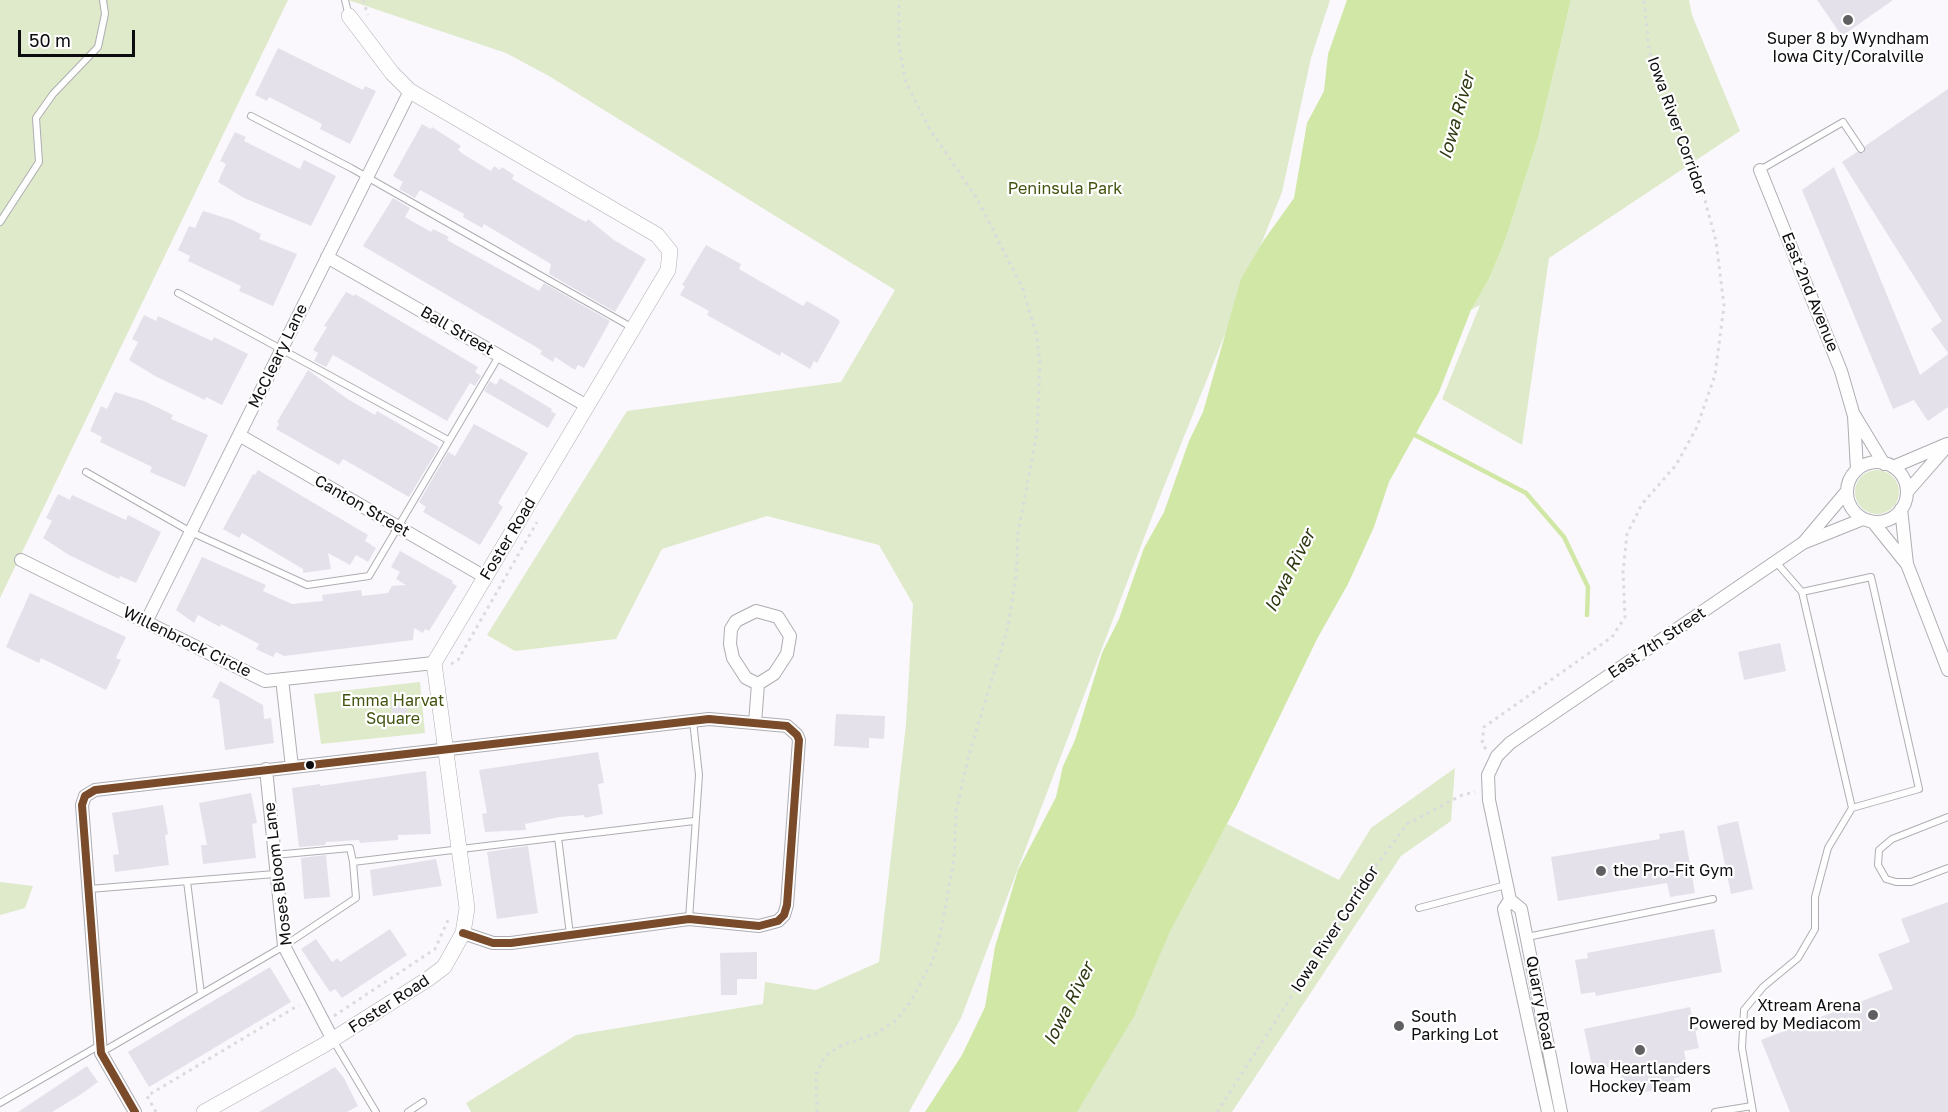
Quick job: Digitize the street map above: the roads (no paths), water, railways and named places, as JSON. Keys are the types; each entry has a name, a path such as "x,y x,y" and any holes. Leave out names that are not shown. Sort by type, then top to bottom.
{"street":[{"name":"Foster Road","path":"204,1112 333,1040 444,967 463,933 467,908 434,663 668,270 670,251 657,235 410,91 392,73 349,16"},
{"name":"McCleary Lane","path":"146,622 410,91"},
{"name":"East 2nd Avenue","path":"1760,170 1842,371 1854,416 1857,470"},
{"name":"Ball Street","path":"327,257 587,406"},
{"name":"East 2nd Avenue","path":"1854,416 1889,465"},
{"name":"Canton Street","path":"239,435 485,577"},
{"path":"1906,564 1868,521 1850,506 1847,491 1851,477 1857,470 1873,462 1889,465 1948,444"},
{"path":"1868,521 1892,519 1901,509 1907,492 1948,444"},
{"path":"1889,465 1903,478 1907,492"},
{"name":"East 7th Street","path":"1494,761 1510,743 1803,543 1847,491"},
{"path":"1901,509 1906,564 1948,669"},
{"name":"East 7th Street","path":"1803,543 1868,521"},
{"name":"Willenbrock Circle","path":"21,560 265,681 434,663"},
{"path":"756,611 778,617 790,636 786,654 774,674 758,684 747,678 733,658 730,644 731,628 736,621 756,611"},
{"path":"282,679 292,767"},
{"path":"755,723 758,684"},
{"path":"135,1112 101,1049 82,804 86,796 95,790 709,719 787,726 793,730 799,740 784,915 778,921 759,926 689,919 570,936 493,943 463,933"},
{"name":"Quarry Road","path":"1494,761 1488,775 1489,789 1506,885 1510,900 1521,909 1561,1112"},
{"name":"Moses Bloom Lane","path":"266,769 284,946 333,1040"},
{"name":"Quarry Road","path":"1510,900 1504,909 1548,1112"}],"lane":[{"path":"0,222 39,162 36,118 53,94 98,47 105,14 103,0"},
{"path":"345,0 349,16"},
{"path":"251,116 367,177 634,328"},
{"path":"1760,170 1843,122 1861,149"},
{"path":"178,293 448,440"},
{"path":"86,472 191,532 307,585 369,576 500,355"},
{"path":"1776,562 1802,592 1852,808"},
{"path":"1715,1112 1753,1109 1742,1048 1744,1010 1763,987 1798,958 1815,929 1815,897 1828,848 1852,808 1919,789 1871,577 1802,592"},
{"path":"689,919 694,821 699,775 693,721"},
{"path":"1948,817 1892,839 1879,850 1878,864 1886,879 1896,882 1911,882 1948,868"},
{"path":"353,862 694,821"},
{"path":"558,837 570,936"},
{"path":"0,1103 201,994 284,946 356,898 350,848 273,855"},
{"path":"88,889 275,874"},
{"path":"187,881 201,994"},
{"path":"1419,908 1506,885"},
{"path":"1527,937 1713,899"},
{"path":"333,1040 376,1112"},
{"path":"408,1112 423,1102"}],"water":[{"name":"Iowa River","path":"1347,0 1571,0 1538,138 1506,238 1489,279 1471,310 1439,392 1389,482 1374,527 1348,584 1317,639 1237,805 1170,931 1134,1016 1077,1112 925,1112 962,1055 985,1007 995,947 1018,870 1056,797 1063,766 1075,740 1102,653 1119,619 1144,548 1164,512 1189,441 1203,412 1241,279 1264,240 1294,198 1307,123 1324,91 1328,54"}],"waterway":[{"path":"1415,435 1526,493 1564,537 1588,587 1587,615"}],"place":[{"name":"Super 8 by Wyndham Iowa City/Coralville","path":"1848,20"},
{"name":"the Pro-Fit Gym","path":"1601,871"},
{"name":"Xtream Arena Powered by Mediacom","path":"1873,1015"},
{"name":"South Parking Lot","path":"1399,1026"},
{"name":"Iowa Heartlanders Hockey Team","path":"1640,1050"}],"park label":[{"name":"Peninsula Park","path":"1065,189"},
{"name":"Emma Harvat Square","path":"393,710"}]}
